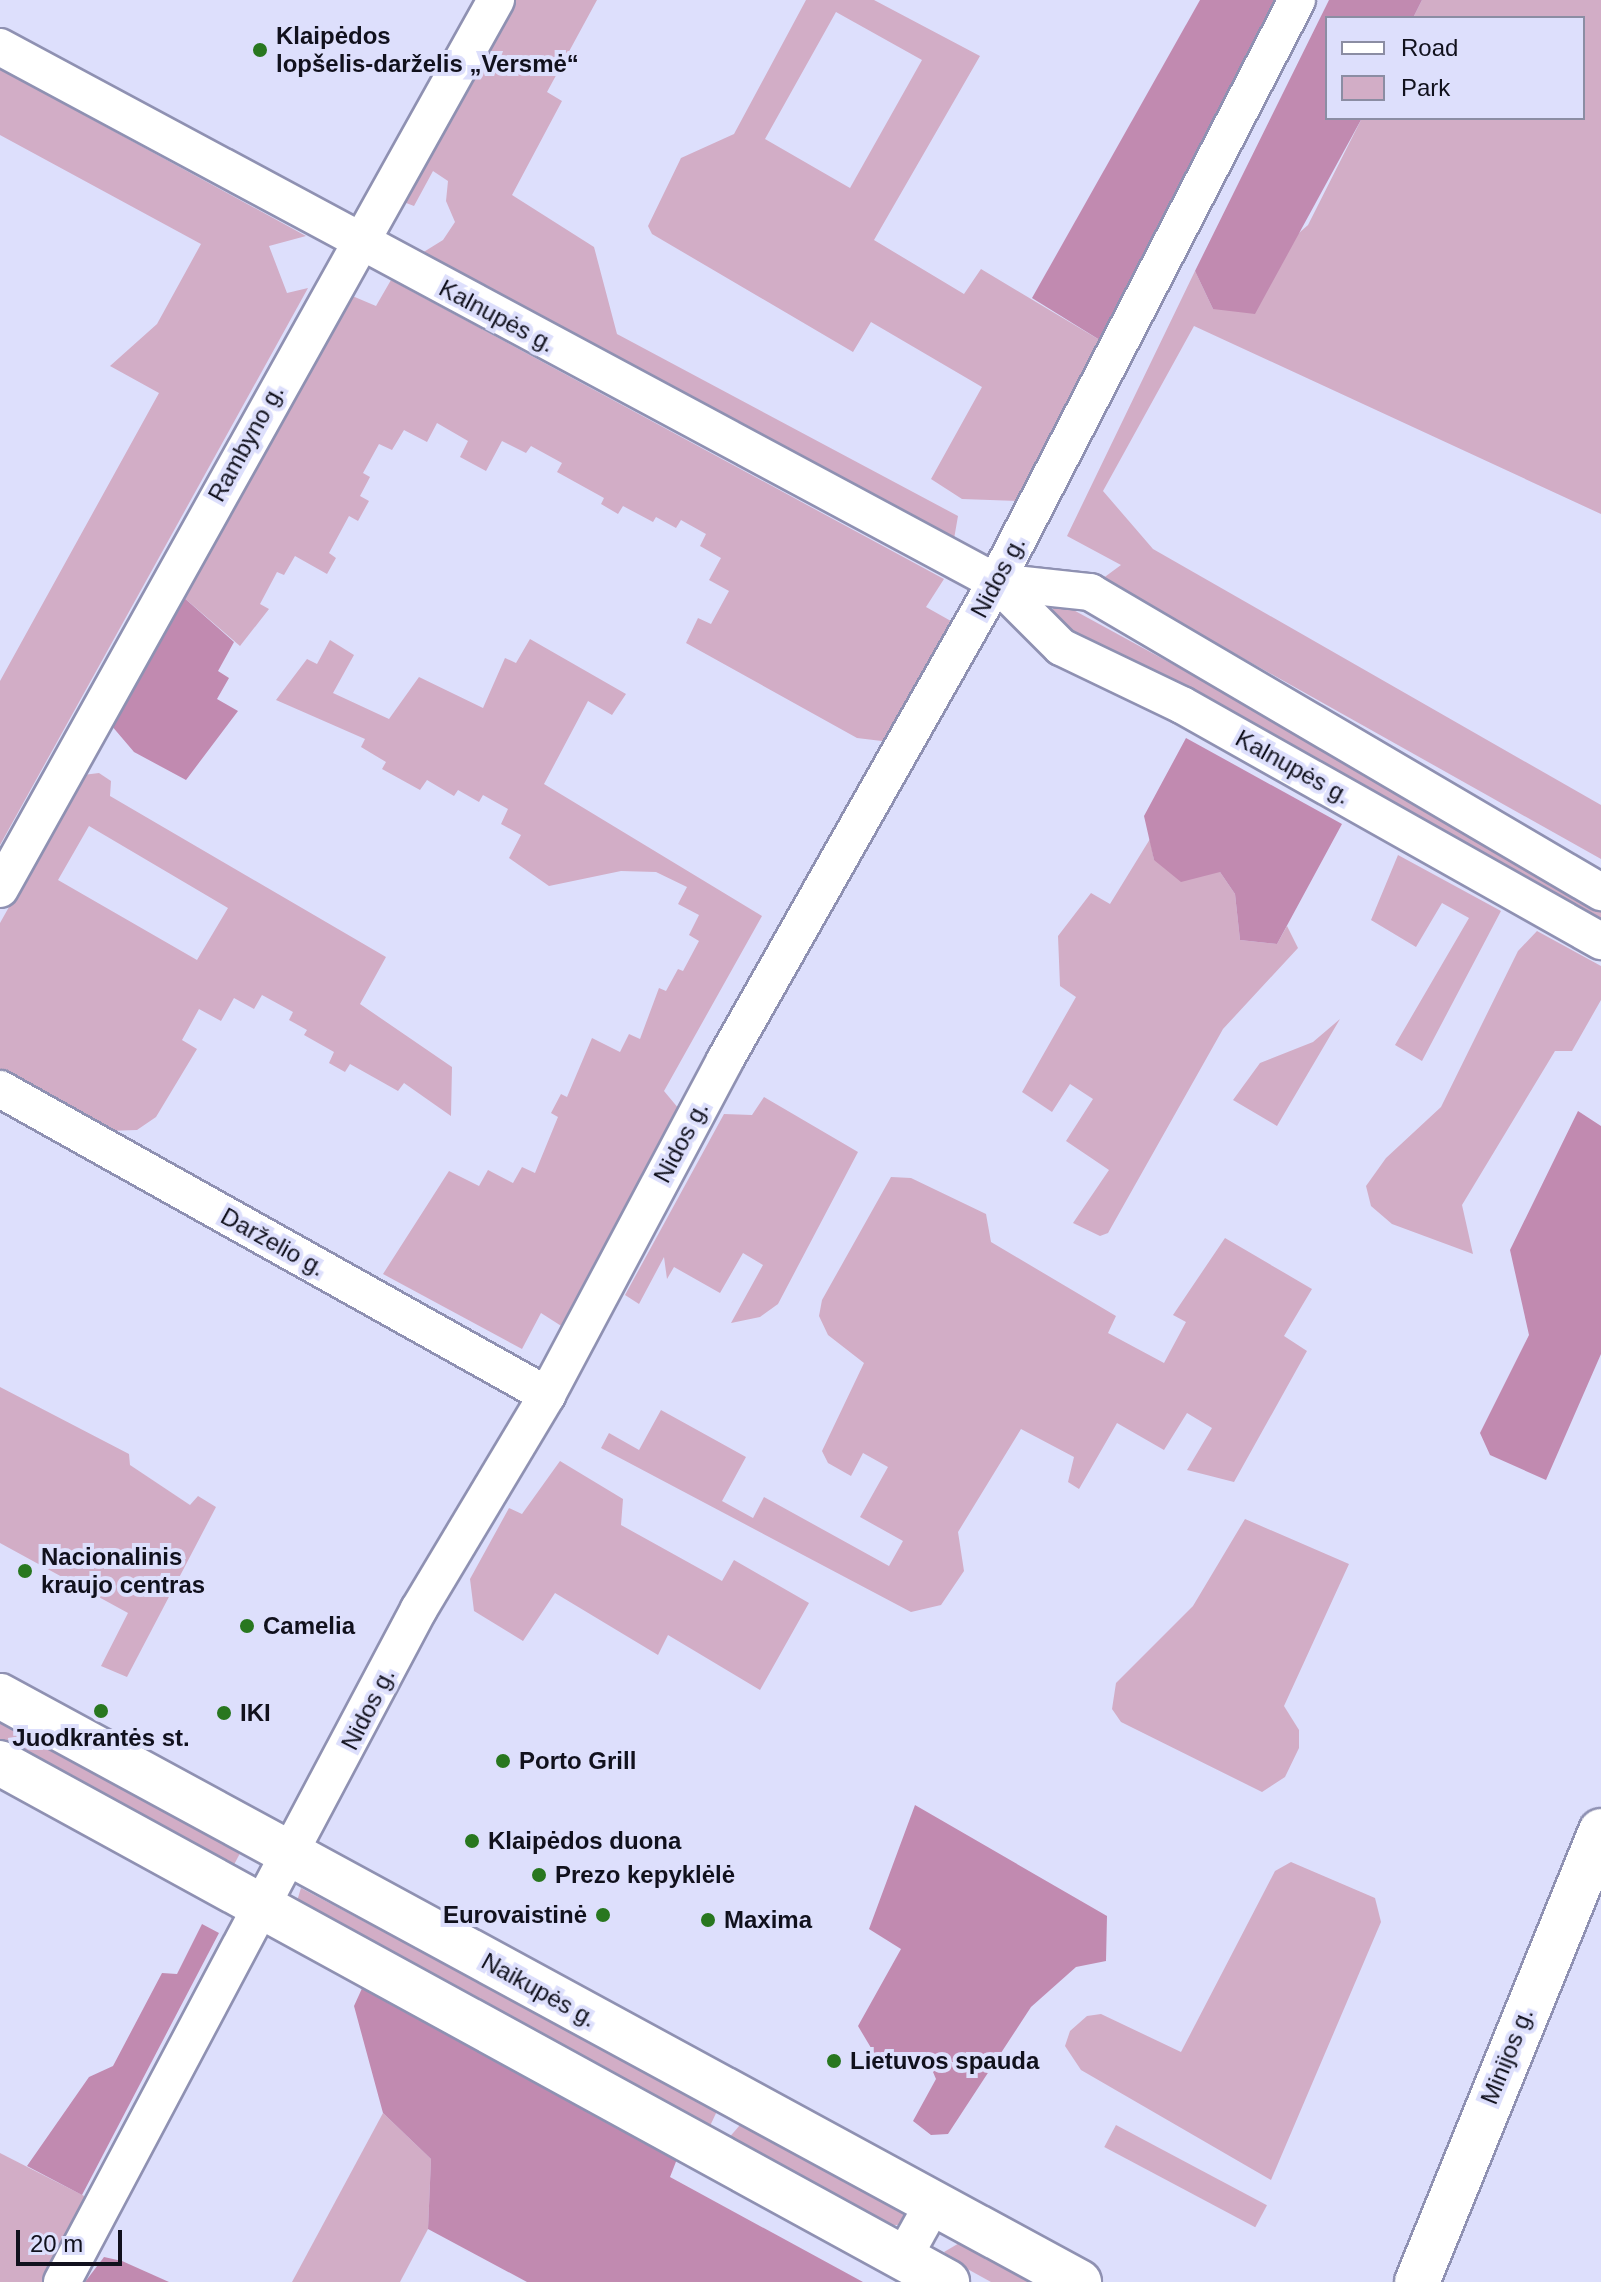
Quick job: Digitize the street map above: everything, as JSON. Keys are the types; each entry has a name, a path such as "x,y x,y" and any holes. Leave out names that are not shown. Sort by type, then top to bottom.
{"street":[{"name":"Rambyno g.","path":"0,889 496,0"},
{"name":"Nidos g.","path":"62,2282 292,1856 419,1609 547,1395 725,1060 996,582 1297,0"},
{"name":"Kalnupės g.","path":"0,47 996,582 1061,647 1182,705 1601,941"},
{"name":"Kalnupės g.","path":"996,582 1090,592 1601,892"},
{"name":"Darželio g.","path":"0,1089 547,1395"},
{"name":"Naikupės g.","path":"0,1696 1079,2282"},
{"path":"0,1763 947,2282"},
{"name":"Minijos g.","path":"1417,2282 1601,1831"},
{"path":"903,2258 933,2204"}],"green space":[{"path":"513,0 597,0 547,92 562,101 512,195 594,247 617,334 958,516 954,539 422,253 443,240 455,222 446,201 448,181 433,171 414,206 401,201"},
{"path":"806,0 874,0 980,56 874,240 964,294 981,269 1103,342 1020,501 962,499 931,479 982,387 871,322 853,352 652,234 648,226 681,158 734,134","holes":["836,12 922,60 850,188 765,139"]},
{"path":"1422,0 1601,0 1601,514 1194,326 1103,491 1153,549 1601,805 1601,859 1102,579 1121,565 1067,536 1195,271 1213,309 1308,225 1361,120 1585,120 1585,16 1414,16"},
{"path":"0,69 306,236 269,246 287,293 308,288 0,845 0,681 159,393 110,366 157,324 201,244 0,135"},
{"path":"391,280 944,579 926,607 958,625 890,742 857,738 686,643 698,618 711,624 729,591 709,580 721,558 700,546 706,534 681,520 676,528 656,517 653,522 623,506 618,514 601,504 604,498 557,472 562,463 531,446 526,453 502,441 486,471 460,457 468,441 437,423 427,442 404,430 392,450 379,444 363,473 370,477 360,496 369,501 358,521 349,516 329,553 336,558 327,574 295,556 284,575 277,572 260,604 269,609 240,646 182,596 350,295 376,306"},
{"path":"1057,601 1601,898 1601,928 1056,624 1049,617"},
{"path":"530,639 626,694 612,715 588,701 544,784 762,916 664,1091 684,1115 566,1329 541,1313 522,1349 383,1274 449,1171 479,1186 488,1170 513,1183 522,1167 535,1173 558,1117 551,1113 561,1094 567,1097 592,1038 620,1052 629,1034 640,1039 659,988 666,991 678,969 683,971 699,941 689,935 699,915 678,904 687,887 656,872 621,871 549,886 509,858 521,835 501,824 508,809 483,795 479,802 458,790 454,796 427,780 420,790 382,769 386,762 361,747 365,739 276,700 307,659 317,664 330,640 354,655 333,693 389,719 419,677 483,708 505,658 516,663"},
{"path":"99,773 111,781 110,796 386,957 360,1004 452,1067 451,1116 404,1083 398,1091 350,1064 345,1072 329,1063 334,1052 304,1035 307,1030 289,1020 293,1012 262,995 254,1009 234,998 221,1021 199,1009 182,1040 197,1049 156,1117 137,1130 106,1131 0,1072 0,923 83,775","holes":["89,826 228,908 197,960 58,880"]},
{"path":"1150,839 1154,860 1220,872 1235,894 1240,940 1277,944 1287,926 1298,948 1223,1029 1108,1233 1100,1236 1073,1223 1109,1170 1066,1141 1093,1099 1070,1084 1052,1112 1022,1092 1076,997 1060,986 1058,936 1091,893 1110,904"},
{"path":"1398,855 1501,911 1422,1061 1395,1045 1469,918 1442,903 1416,947 1371,920"},
{"path":"1537,931 1601,966 1601,1000 1572,1051 1555,1051 1462,1205 1473,1254 1392,1224 1371,1206 1366,1186 1386,1158 1441,1107 1518,951"},
{"path":"1340,1019 1277,1126 1233,1100 1260,1063 1313,1042"},
{"path":"764,1097 858,1152 778,1304 760,1317 731,1323 763,1265 743,1253 720,1293 674,1267 667,1279 664,1257 639,1304 625,1295 724,1114 752,1115"},
{"path":"891,1177 911,1178 986,1214 991,1242 1116,1316 1108,1333 1164,1363 1186,1322 1173,1315 1225,1238 1312,1289 1284,1336 1307,1351 1234,1482 1187,1470 1212,1428 1187,1413 1164,1450 1117,1423 1079,1489 1068,1482 1074,1457 1021,1429 958,1532 964,1571 941,1605 911,1612 601,1448 609,1433 639,1450 661,1410 746,1457 722,1501 753,1518 764,1497 889,1566 903,1541 860,1517 888,1467 863,1453 851,1476 828,1463 822,1451 864,1363 828,1335 819,1316 822,1300"},
{"path":"0,1387 129,1454 130,1465 190,1505 198,1496 216,1507 127,1677 101,1666 128,1613 0,1543"},
{"path":"560,1461 623,1499 621,1525 722,1581 734,1560 809,1603 760,1690 668,1635 658,1655 555,1593 523,1641 474,1611 470,1579 509,1508 522,1514"},
{"path":"1245,1519 1349,1564 1284,1706 1299,1730 1299,1748 1285,1777 1262,1792 1121,1722 1112,1709 1116,1683 1193,1606"},
{"path":"0,1721 242,1850 231,1870 0,1747"},
{"path":"1291,1862 1375,1898 1381,1922 1271,2180 1081,2070 1065,2046 1070,2031 1087,2016 1101,2014 1181,2052 1275,1871"},
{"path":"301,1888 718,2109 709,2128 297,1901"},
{"path":"383,2113 431,2159 428,2229 400,2282 292,2282"},
{"path":"740,2125 911,2216 909,2225 892,2225 727,2140"},
{"path":"1116,2125 1267,2205 1255,2227 1104,2147"},
{"path":"0,2153 92,2200 46,2282 0,2282"},
{"path":"961,2242 1035,2282 991,2282 953,2261 944,2252"}],"shaded area":[{"path":"1200,0 1280,0 1103,342 1032,298"},
{"path":"1329,0 1422,0 1414,16 1325,16 1325,120 1361,120 1255,314 1213,309 1195,271"},
{"path":"182,596 234,642 218,671 229,678 217,699 238,711 186,780 134,752 111,725"},
{"path":"1186,738 1342,824 1277,944 1240,940 1235,894 1220,872 1181,882 1154,860 1144,816"},
{"path":"1578,1111 1601,1126 1601,1354 1546,1480 1490,1455 1480,1433 1529,1335 1510,1250"},
{"path":"915,1805 1107,1916 1106,1961 1076,1967 1031,2007 948,2134 931,2135 913,2121 936,2079 930,2065 883,2068 858,2026 901,1949 869,1929"},
{"path":"202,1924 219,1933 82,2195 27,2166 89,2077 113,2066 162,1973 177,1974"},
{"path":"364,1984 679,2154 670,2177 863,2282 527,2282 428,2229 431,2159 383,2113 354,2006"},
{"path":"104,2257 122,2261 169,2282 85,2282"}],"place":[{"name":"Klaipėdos lopšelis-darželis „Versmė“","path":"260,50"},
{"name":"Nacionalinis kraujo centras","path":"25,1571"},
{"name":"Camelia","path":"247,1626"},
{"name":"Juodkrantės st.","path":"101,1711"},
{"name":"IKI","path":"224,1713"},
{"name":"Porto Grill","path":"503,1761"},
{"name":"Klaipėdos duona","path":"472,1841"},
{"name":"Prezo kepyklėlė","path":"539,1875"},
{"name":"Eurovaistinė","path":"603,1915"},
{"name":"Maxima","path":"708,1920"},
{"name":"Lietuvos spauda","path":"834,2061"}]}
